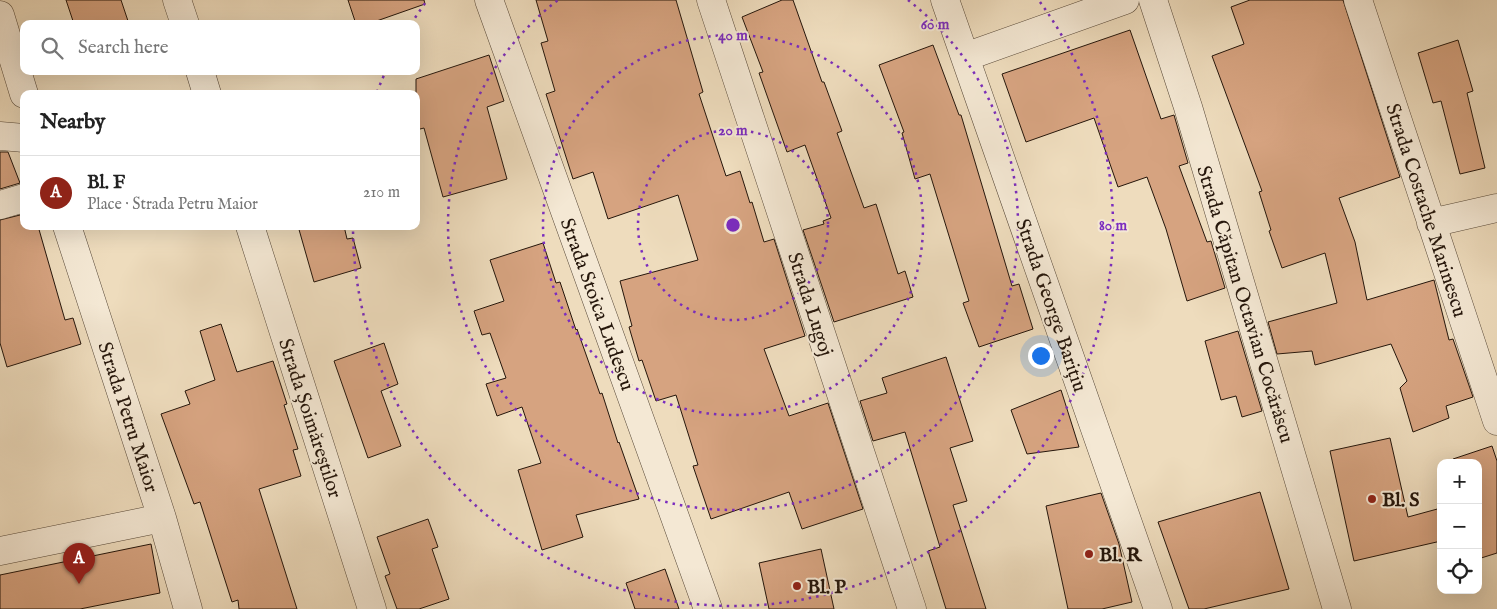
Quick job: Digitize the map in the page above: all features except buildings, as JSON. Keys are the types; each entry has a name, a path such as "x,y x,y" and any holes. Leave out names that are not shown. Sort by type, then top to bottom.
{"street":[{"path":"177,0 184,20"},
{"name":"Strada Stoica Ludescu","path":"488,0 708,609"},
{"name":"Strada Lugoj","path":"710,0 912,609"},
{"name":"Strada George Barițiu","path":"945,0 1158,609"},
{"path":"965,57 1124,0"},
{"name":"Strada Căpitan Octavian Cocărăscu","path":"1153,0 1190,116 1337,609"},
{"name":"Strada Costache Marinescu","path":"1358,0 1497,421"},
{"path":"0,15 23,90"},
{"path":"201,75 206,90"},
{"path":"0,136 20,138"},
{"path":"0,205 20,199"},
{"path":"1431,222 1497,208"},
{"name":"Strada Petru Maior","path":"68,230 162,518 188,609"},
{"name":"Strada Șoimăreștilor","path":"251,230 372,609"},
{"path":"0,551 162,518"}],"place":[{"name":"Bl. S","path":"1372,499"},
{"name":"Bl. R","path":"1089,554"},
{"name":"Bl. F","path":"79,584"},
{"name":"Bl. P","path":"797,586"}]}
